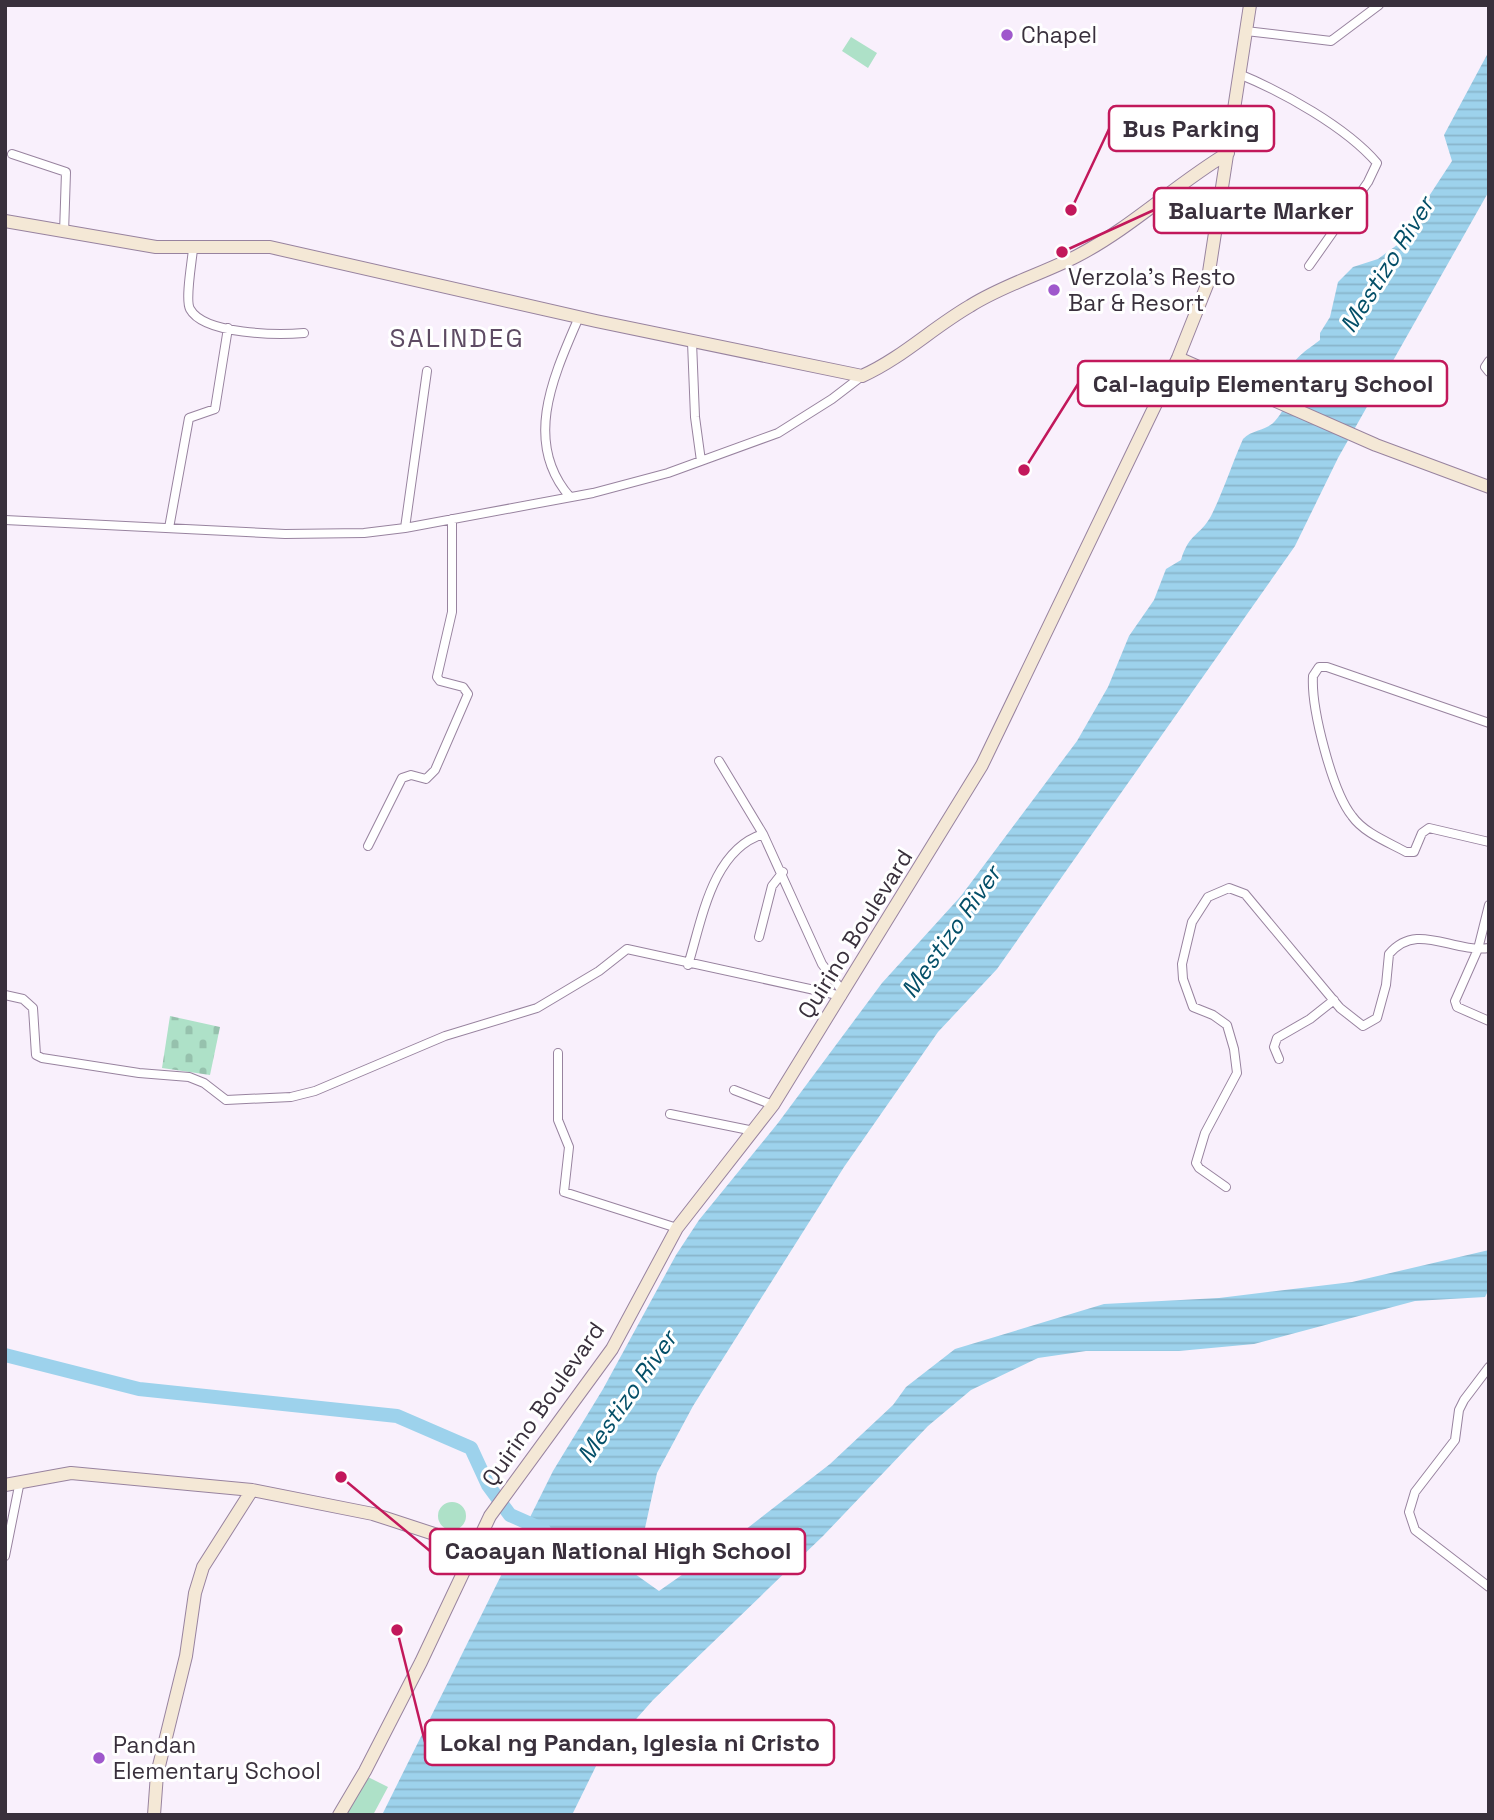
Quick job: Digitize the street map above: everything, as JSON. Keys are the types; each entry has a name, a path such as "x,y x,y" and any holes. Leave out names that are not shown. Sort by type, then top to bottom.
{"street":[{"name":"Quirino Boulevard","path":"339,1815 365,1771 421,1662 490,1516 612,1349 677,1228 774,1105 982,765 1178,358 1212,271 1250,5"},
{"path":"1246,31 1331,41 1378,5"},
{"path":"1239,74 1277,90 1307,109 1377,163 1368,182 1309,266"},
{"path":"5,520 285,534 365,533 405,528 616,488 778,433 832,399 862,376 895,360 937,326 981,298 1076,256 1108,237 1228,153"},
{"path":"12,154 66,172 64,233"},
{"path":"5,221 156,247 270,247 692,342 862,376"},
{"path":"193,249 190,310 228,328 258,335 304,332"},
{"path":"569,497 552,475 544,442 546,414 557,372 579,317"},
{"path":"169,528 188,421 191,416 215,409 228,328"},
{"path":"692,342 692,384 701,461"},
{"path":"1178,358 1376,445 1489,487"},
{"path":"1489,361 1485,367 1489,372"},
{"path":"405,528 427,371"},
{"path":"368,846 402,778 411,775 426,779 435,770 468,694 463,687 440,681 437,677 452,612 453,519"},
{"path":"1489,723 1327,667 1319,667 1313,676 1318,724 1340,798 1352,817 1406,852 1414,852 1422,833 1429,828 1489,842"},
{"path":"719,761 763,834 783,872 822,964 843,994"},
{"path":"688,965 721,867 739,846 763,834"},
{"path":"759,937 772,886 783,872"},
{"path":"1226,1187 1196,1163 1205,1133 1237,1073 1234,1049 1227,1026 1213,1015 1193,1007 1183,979 1182,964 1198,909 1208,897 1222,889 1234,888 1245,894 1334,1000 1356,1023 1368,1026 1377,1018 1384,995 1389,954 1404,940 1421,938 1477,952 1489,948"},
{"path":"1489,905 1477,952 1455,1003 1457,1007 1489,1021"},
{"path":"5,995 23,999 33,1008 34,1047 36,1055 42,1058 139,1073 189,1077 204,1083 226,1100 272,1100 315,1091 445,1036 537,1008 599,971 626,949 688,965 843,994"},
{"path":"1279,1059 1274,1047 1277,1038 1310,1019 1334,1000"},
{"path":"558,1054 558,1120 569,1147 564,1192 677,1228"},
{"path":"734,1090 774,1105"},
{"path":"670,1114 754,1131"},
{"path":"1489,1367 1464,1400 1459,1410 1455,1440 1415,1492 1409,1512 1415,1530 1489,1587"},
{"path":"5,1485 49,1474 94,1474 252,1490 373,1514 474,1547"},
{"path":"5,1556 20,1480"},
{"path":"154,1815 157,1774 186,1656 195,1593 203,1567 252,1490"}],"green space":[{"path":"851,37 877,53 868,68 842,51"},
{"path":"170,1016 220,1027 210,1075 162,1068"},
{"path":"452,1502 462,1506 466,1516 462,1526 452,1530 442,1526 438,1516 442,1506"},
{"path":"368,1777 388,1787 373,1815 345,1815"}],"water":[{"name":"Mestizo River","path":"1489,51 1489,191 1338,458 1295,546 997,969 938,1032 844,1167 693,1406 657,1473 635,1574 659,1591 736,1537 830,1464 893,1405 906,1387 955,1349 1104,1304 1219,1298 1352,1282 1489,1250 1489,1289 1485,1297 1415,1301 1254,1344 1179,1351 1086,1351 1038,1358 971,1390 928,1426 823,1536 653,1700 598,1762 572,1815 382,1815 553,1471 603,1389 676,1255 699,1220 778,1123 882,983 961,896 1077,741 1108,687 1129,636 1154,600 1166,569 1181,560 1191,539 1211,516 1243,439 1271,425 1280,415 1292,365 1320,340 1320,333 1330,317 1338,282 1353,267 1378,259 1397,245 1452,161 1444,135"}],"waterway":[{"path":"5,1355 139,1389 397,1416 471,1448 488,1485 510,1515 544,1530"}],"place":[{"name":"Chapel","path":"1007,35"},
{"name":"Bus Parking","path":"1071,210"},
{"name":"Baluarte Marker","path":"1062,252"},
{"name":"Verzola's Resto Bar & Resort","path":"1054,290"},
{"name":"Cal-laguip Elementary School","path":"1024,470"},
{"name":"Caoayan National High School","path":"341,1477"},
{"name":"Lokal ng Pandan, Iglesia ni Cristo","path":"397,1630"},
{"name":"Pandan Elementary School","path":"99,1758"}],"district":[{"name":"SALINDEG","path":"457,338"}]}
